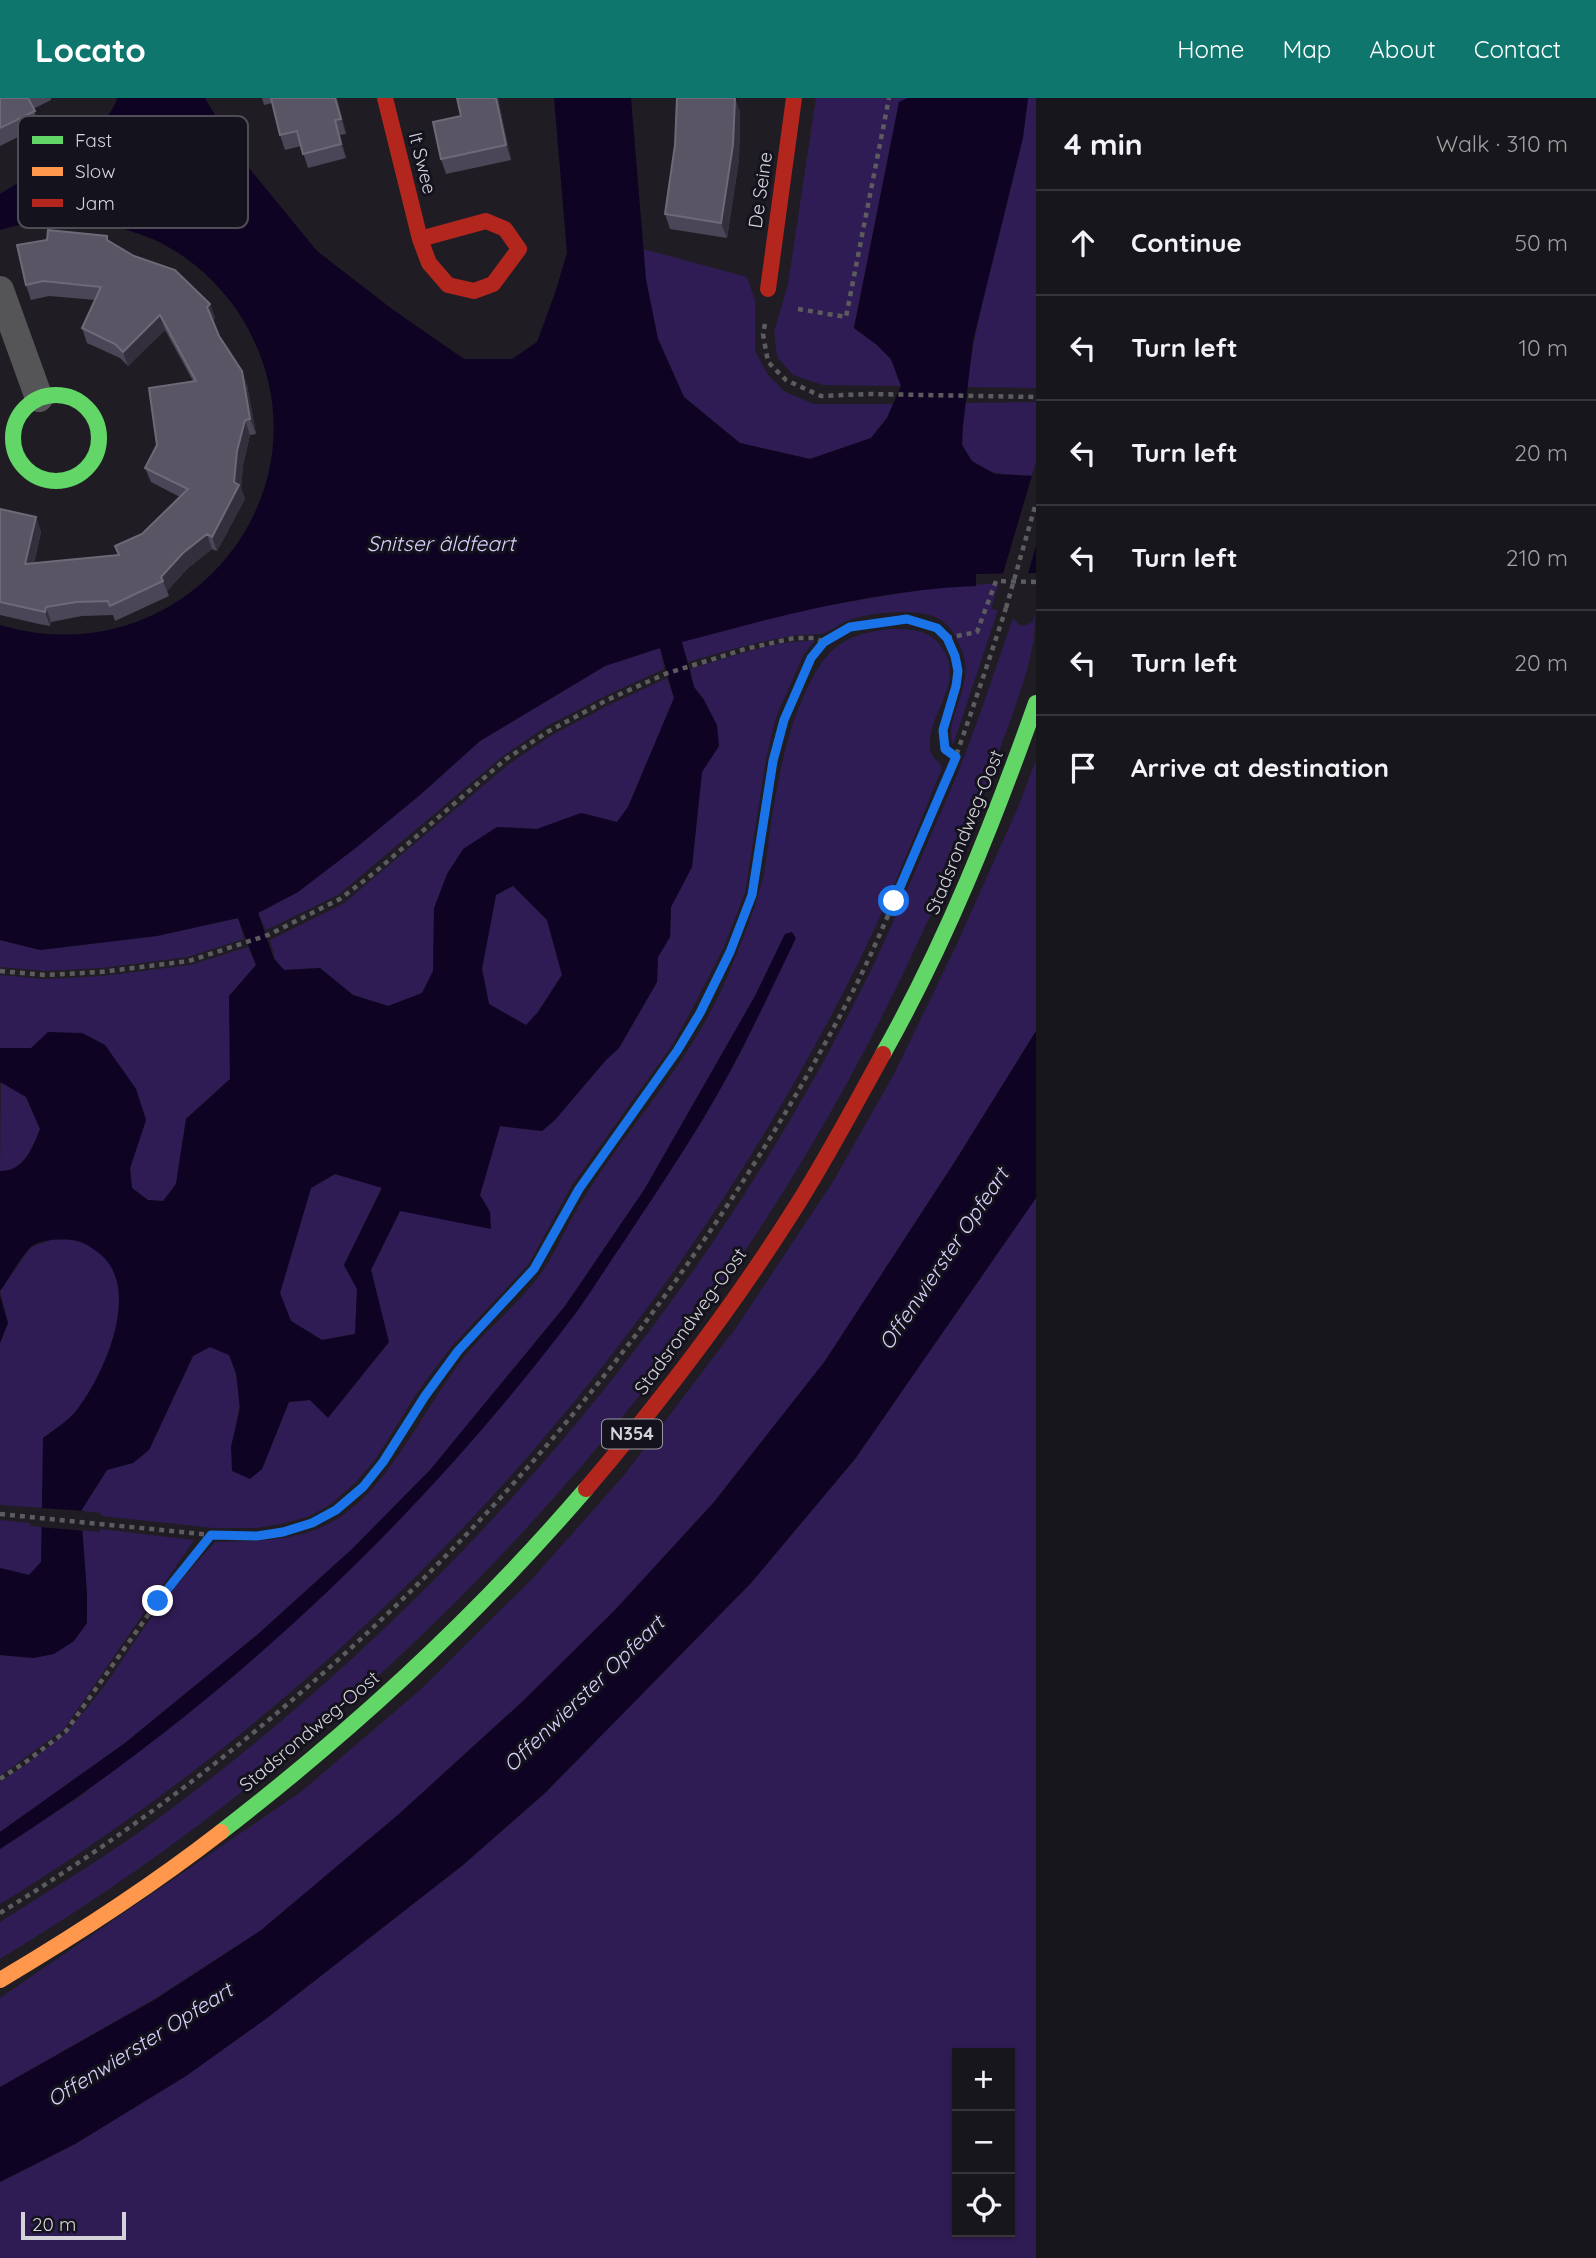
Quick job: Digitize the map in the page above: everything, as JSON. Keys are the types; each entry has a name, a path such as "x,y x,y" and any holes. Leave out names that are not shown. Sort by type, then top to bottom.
{"main road":[{"name":"It Swee","path":"384,98 420,239 429,262 448,285 474,291 494,284 519,249 505,229 486,221 420,239"},
{"name":"De Seine","path":"768,296 794,98"},
{"path":"54,395 79,401 90,411 99,431 99,447 92,463 72,479 57,482 31,474 20,463 15,452 13,438 18,417 27,405 39,398 54,395"},
{"name":"Stadsrondweg-Oost","path":"0,1980 80,1932 181,1862 278,1788 346,1731 420,1663 527,1556 646,1418 779,1234 887,1047 948,926 1013,769 1036,703"}],"street":[{"path":"0,290 39,398"}],"path":[{"path":"889,98 846,317 768,296 763,334 768,362 786,380 821,396 869,394 1036,397"},
{"path":"0,1913 88,1858 157,1808 261,1727 374,1629 459,1544 584,1402 714,1228 806,1076 853,990 894,901 956,757 1006,608 1036,503"},
{"path":"947,638 977,632 996,581 1036,582"},
{"path":"0,1514 211,1535 257,1536 312,1523 336,1510 363,1487 383,1462 425,1396 458,1351 534,1269 579,1189 677,1051 700,1013 730,952 752,895 773,761 784,720 811,658 824,642 850,627 907,619 937,628 947,638 958,671 943,730 945,749 956,757"},
{"path":"0,971 45,975 101,972 189,961 268,935 340,899 517,752 549,731 666,674 689,666 794,638 814,638 824,642"},
{"path":"0,1779 66,1731 158,1601 211,1535"}],"shaded area":[{"path":"816,98 908,98 899,103 854,328 877,345 891,360 901,386 823,385 793,375 777,357 774,332 788,284"},
{"path":"1028,98 1036,98 1036,388 967,387 980,314 1015,171"},
{"path":"643,249 747,277 755,300 755,351 768,375 785,392 814,404 893,404 887,418 871,438 810,459 739,443 684,397 658,339 645,279"},
{"path":"1036,402 1036,461 1032,476 990,471 980,467 965,453 962,427 965,403"},
{"path":"999,583 991,609 998,610 953,745 952,724 963,689 965,664 951,630 941,620 932,616 908,612 868,615 847,621 822,634 795,635 766,641 688,662 681,642 796,611 930,588"},
{"path":"1035,615 1028,666 992,771 938,899 886,1009 808,1151 731,1272 646,1388 553,1499 453,1604 348,1703 236,1796 120,1881 0,1959 0,1922 103,1857 163,1815 269,1731 371,1641 468,1545 559,1445 644,1339 722,1228 794,1113 859,994 957,775 1013,618 1023,626 1033,622"},
{"path":"889,629 912,630 932,637 943,649 949,662 948,688 930,737 930,750 942,768 884,907 845,989 768,1127 682,1259 588,1385 485,1504 375,1616 256,1721 132,1817 0,1904 0,1849 82,1795 334,1584 417,1501 474,1438 576,1313 701,1123 745,1044 785,934 755,996 644,1190 565,1306 430,1470 352,1549 257,1635 125,1743 0,1832 0,1782 67,1732 103,1688 161,1603 215,1542 265,1540 297,1535 328,1524 343,1515 378,1482 464,1357 542,1272 587,1193 699,1033 728,975 760,890 777,786 786,749 797,713 812,679 827,657 843,642 863,634"},
{"path":"815,641 804,654 776,717 766,759 745,893 723,949 692,1009 671,1047 572,1185 528,1265 452,1346 418,1391 377,1457 357,1481 331,1504 310,1516 256,1528 214,1528 101,1516 101,1513 81,1511 107,1470 133,1463 149,1450 193,1356 210,1347 229,1355 237,1379 239,1401 231,1447 262,1469 289,1402 310,1400 328,1417 388,1342 371,1269 400,1211 490,1212 480,1195 500,1126 542,1131 619,1048 657,982 658,957 670,937 671,907 692,866 702,772 719,745 704,700 694,687 690,669 769,646"},
{"path":"660,648 664,669 547,726 503,756 338,895 266,930 258,913 298,892 420,795 480,741 605,666"},
{"path":"667,678 674,698 628,807 617,822 581,813 537,829 497,827 434,908 433,971 423,993 388,1006 353,995 320,968 284,970 275,959 270,940 343,904 509,764 552,735"},
{"path":"1036,760 1036,1031 825,1361 714,1502 615,1610 523,1701 399,1814 260,1931 156,1998 0,2087 0,1998 302,1791 419,1691 534,1577 625,1474 738,1325 834,1180 895,1072 956,946 1019,805"},
{"path":"513,885 547,920 562,975 526,1026 489,1004 482,969 496,895"},
{"path":"238,918 244,939 188,957 101,968 45,971 0,967 0,940 40,950 157,936"},
{"path":"248,947 256,965 229,996 230,1079 186,1119 176,1184 164,1201 148,1200 132,1188 130,1168 146,1120 136,1089 105,1045 82,1033 31,1048 0,1048 0,975 45,979 102,976 190,965"},
{"path":"1,1081 26,1097 40,1129 21,1163 0,1171"},
{"path":"335,1174 382,1187 344,1265 357,1289 355,1334 322,1340 291,1321 280,1293 311,1188"},
{"path":"1036,1198 1036,2258 0,2258 0,2182 75,2144 186,2076 267,2018 463,1865 545,1793 751,1583 855,1459"},
{"path":"57,1238 84,1242 104,1256 115,1274 119,1297 117,1322 110,1347 88,1393 73,1415 43,1438 43,1508 0,1505 0,1343 8,1323 0,1291 31,1247"},
{"path":"0,1520 43,1527 41,1562 29,1575 0,1568"},
{"path":"100,1529 194,1540 64,1729 0,1776 0,1655 33,1658 87,1594 82,1530 100,1532"}],"water":[{"path":"117,98 205,98 216,116 107,116"},
{"name":"Snitser âldfeart","path":"554,98 631,98 646,279 658,339 684,397 740,443 810,459 871,438 887,418 901,386 891,359 854,328 899,102 908,98 1028,98 1023,138 973,341 962,445 972,461 995,474 1036,476 1036,573 976,574 976,586 938,588 827,606 682,642 694,687 717,725 719,746 702,772 692,867 671,907 670,937 658,957 657,982 619,1048 542,1131 500,1126 480,1195 490,1212 491,1229 400,1211 371,1270 389,1342 328,1418 310,1400 289,1402 262,1469 250,1479 232,1471 231,1447 240,1408 236,1373 229,1355 210,1347 193,1356 149,1450 133,1463 107,1470 81,1511 87,1623 74,1641 54,1654 34,1658 0,1655 0,1568 29,1575 41,1562 43,1438 73,1415 98,1375 115,1330 119,1306 118,1285 110,1266 96,1251 72,1240 57,1240 45,1241 31,1247 0,1291 0,1171 21,1163 31,1150 40,1129 26,1097 0,1082 0,1048 31,1048 48,1032 82,1033 105,1045 136,1089 146,1120 130,1168 132,1188 148,1200 163,1201 176,1184 186,1119 230,1079 229,996 256,965 238,918 157,936 40,950 0,940 0,625 69,634 132,623 187,595 231,552 260,499 273,439 267,376 238,312 210,278 188,260 163,244 121,228 248,228 248,167 317,251 392,309 464,359 512,359 537,342 567,253","holes":["660,648 674,698 628,807 617,822 581,813 537,829 497,827 463,849 447,874 434,908 433,971 422,993 388,1006 353,995 320,968 284,970 274,959 258,913 298,892 357,847 480,741 605,666","513,886 547,920 562,975 538,1012 526,1025 489,1004 482,969 496,895","335,1174 382,1188 344,1265 357,1289 355,1334 322,1340 291,1321 280,1293 311,1188"]},
{"path":"18,183 18,225 0,230 0,194"},
{"path":"792,932 796,938 745,1043 702,1120 575,1314 514,1391 382,1538 311,1607 237,1673 81,1794 0,1849 0,1832 125,1743 257,1635 352,1549 430,1470 565,1306 644,1190 755,996 785,934"},
{"name":"Offenwierster Opfeart","path":"1036,1031 1036,1198 855,1459 751,1583 545,1793 463,1865 267,2018 186,2076 75,2144 0,2182 0,2087 156,1999 260,1931 399,1814 523,1701 615,1610 714,1502 825,1361"},
{"path":"0,1296 8,1323 0,1343"}],"pier":[{"path":"1033,472 1036,472 1036,546 1027,577 1002,577"},
{"path":"40,1508 85,1511 86,1531 39,1527"}],"building":[{"path":"0,98 28,98 35,111 18,116 18,119 0,128"},
{"path":"271,98 335,98 341,119 335,120 341,144 303,154 297,131 280,135"},
{"path":"457,98 496,98 506,145 441,159 433,122 461,116"},
{"path":"677,98 735,98 733,145 721,223 665,214 675,145"},
{"path":"48,230 107,236 107,240 134,256 175,270 210,304 207,307 219,336 242,371 250,419 245,420 237,451 234,482 239,485 212,537 207,534 183,553 161,577 163,581 110,606 108,601 76,602 46,607 45,612 0,602 0,509 36,517 25,564 119,555 115,546 142,534 188,489 145,468 157,445 149,388 196,381 160,315 123,352 115,344 82,328 101,287 43,281 26,285 17,245 47,240"}],"traffic: fast":[{"path":"56,395 80,402 92,414 99,438 92,462 80,474 56,481 32,474 20,462 13,438 20,414 32,402 56,395"},
{"path":"883,1054 948,926 1003,793 1036,703"},
{"path":"221,1832 318,1753 412,1670 502,1582 586,1489"}],"traffic: slow":[{"path":"0,1980 112,1910 221,1832"}],"traffic: jam":[{"path":"385,98 420,239 429,263 448,285 474,291 493,284 519,249 505,229 486,221 420,239"},
{"path":"768,289 794,98"},
{"path":"586,1489 667,1390 743,1287 815,1176 883,1054"}],"route":[{"path":"158,1601 211,1535 257,1536 312,1523 336,1510 363,1487 458,1351 534,1269 579,1189 677,1051 700,1013 730,952 752,895 773,761 784,720 811,658 824,642 850,627 907,619 937,628 947,638 955,656 958,671 956,686 943,730 943,742 945,749 956,757 894,901"}]}
